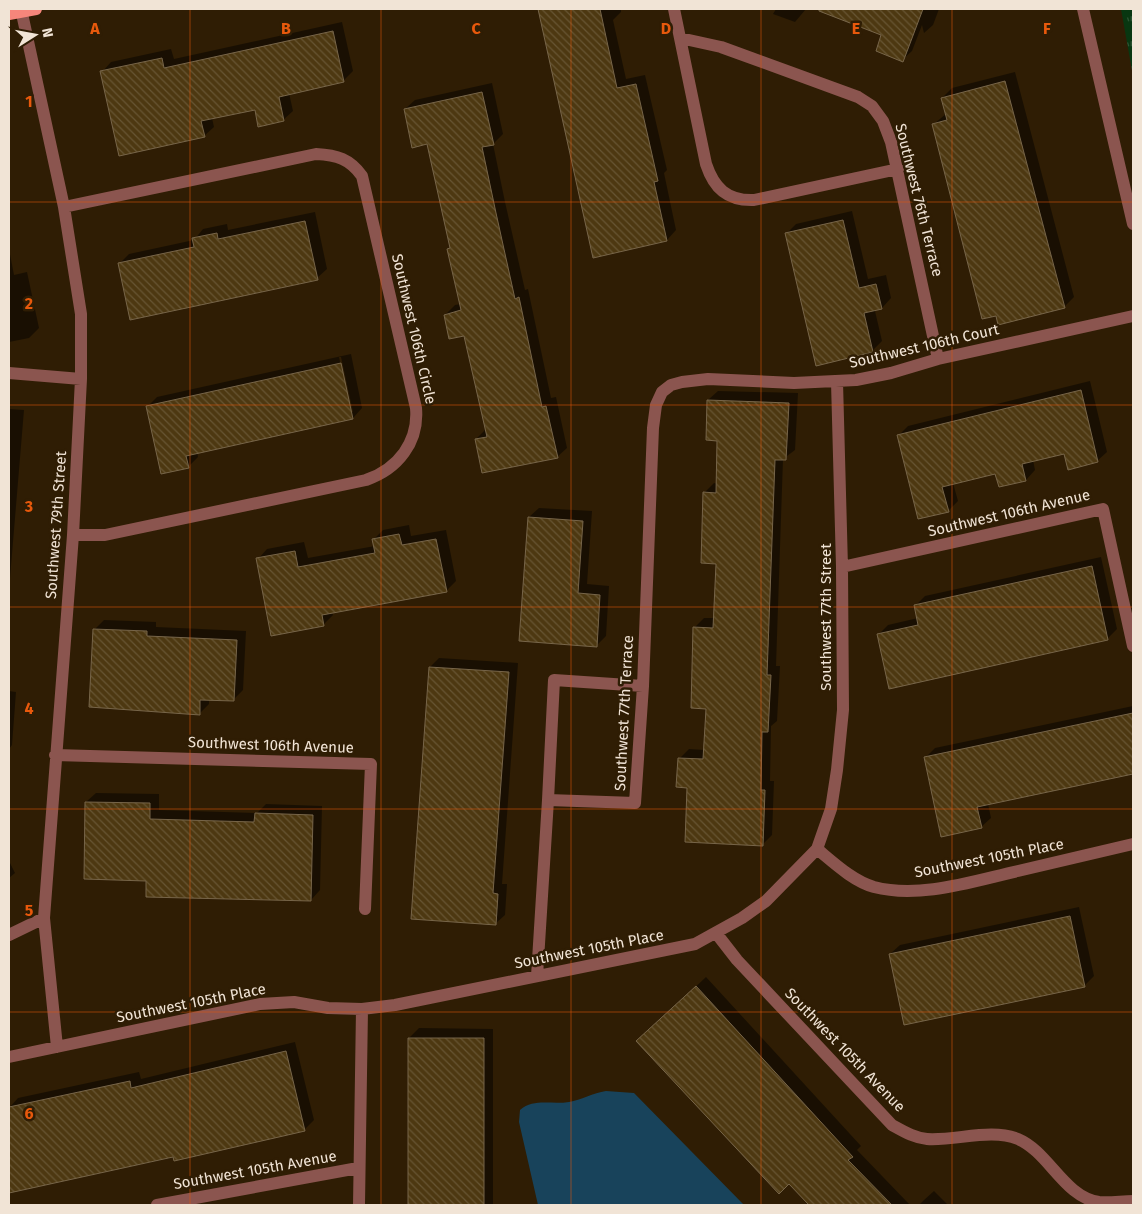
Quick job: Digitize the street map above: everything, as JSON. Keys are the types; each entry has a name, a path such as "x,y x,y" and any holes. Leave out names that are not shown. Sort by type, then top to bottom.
{"main road":[{"path":"9,14 22,10 36,9"}],"street":[{"path":"674,9 706,164 713,182 724,194 742,200 754,200 898,168"},
{"path":"1083,9 1133,224"},
{"name":"Southwest 79th Street","path":"22,10 64,207 81,314 81,379 72,535 44,918 58,1047"},
{"name":"Southwest 76th Terrace","path":"680,38 722,47 858,96 872,106 883,121 898,168 938,359"},
{"name":"Southwest 106th Circle","path":"64,207 316,154 343,158 354,165 362,176 416,408 418,425 406,451 394,464 377,476 366,480 105,535 72,535"},
{"name":"Southwest 106th Court","path":"662,392 671,385 694,380 837,382 891,373 938,359 1133,316"},
{"path":"9,373 81,379"},
{"name":"Southwest 77th Street","path":"817,849 831,809 837,770 842,710 842,567 837,382"},
{"name":"Southwest 77th Terrace","path":"548,800 635,803 643,686 652,428 656,405 662,392"},
{"name":"Southwest 106th Avenue","path":"842,567 1103,509 1133,646"},
{"path":"537,976 554,680 643,686"},
{"name":"Southwest 106th Avenue","path":"55,755 371,764 365,909"},
{"name":"Southwest 105th Place","path":"9,1057 260,1004 294,1002 328,1008 362,1009 395,1005 688,946 716,933 766,901 817,849 852,876 872,886 893,891 922,890 980,880 1133,844"},
{"path":"9,935 44,918"},
{"name":"Southwest 105th Avenue","path":"716,933 737,960 892,1125 909,1134 926,1139 990,1136 1017,1139 1040,1154 1084,1196 1100,1202 1133,1201"},
{"path":"359,1205 358,1168 362,1009"},
{"name":"Southwest 105th Avenue","path":"157,1205 358,1168"}],"green space":[{"path":"1121,9 1133,9 1133,76"}],"water":[{"path":"606,1091 634,1093 744,1205 538,1205 519,1122 520,1110 531,1104 569,1102"}],"building":[{"path":"538,9 600,9 617,88 636,84 658,181 654,182 667,241 593,258"},
{"path":"819,9 923,9 903,62 876,51 881,35 819,11"},
{"path":"333,31 344,82 279,97 284,121 258,127 255,110 201,121 205,137 119,156 100,71 162,58 164,68"},
{"path":"1005,81 1065,308 998,325 996,316 982,319 932,124 947,120 941,98"},
{"path":"482,92 494,145 482,147 515,299 519,297 542,407 546,406 558,458 482,473 475,439 487,437 464,336 449,339 444,315 461,310 447,249 450,248 427,144 412,148 404,109"},
{"path":"843,220 859,288 876,284 882,309 864,313 873,352 816,366 785,233"},
{"path":"305,221 318,280 130,320 118,263 194,247 192,238 217,233 218,239"},
{"path":"341,363 353,419 186,456 189,468 161,474 146,406"},
{"path":"1081,390 1098,462 1068,470 1064,454 1022,464 1026,481 999,487 995,474 942,487 949,512 918,519 897,435"},
{"path":"707,400 789,403 786,460 775,460 767,675 771,675 768,732 762,732 761,790 765,790 763,846 685,842 687,788 676,787 678,758 703,759 706,709 691,708 693,627 713,628 716,564 701,563 703,492 716,493 717,441 706,440"},
{"path":"528,517 583,521 578,593 600,595 597,647 519,641"},
{"path":"399,534 402,545 436,539 447,592 322,615 324,626 271,636 256,558 295,551 298,567 375,553 372,539"},
{"path":"1092,566 1108,640 889,689 877,634 918,625 914,605"},
{"path":"93,629 147,631 147,636 237,640 234,701 200,700 200,715 89,707"},
{"path":"429,667 509,672 493,893 498,894 496,925 411,919"},
{"path":"1133,713 1133,774 977,807 982,828 941,837 924,757"},
{"path":"85,802 150,803 150,819 254,822 255,813 313,815 311,901 146,897 146,881 84,879"},
{"path":"1070,916 1085,987 904,1025 889,954"},
{"path":"696,986 853,1157 848,1160 892,1205 809,1205 789,1184 779,1194 636,1041"},
{"path":"408,1038 484,1038 484,1205 408,1205"},
{"path":"286,1051 305,1131 174,1161 173,1157 9,1193 9,1107 130,1081 131,1088"}]}
